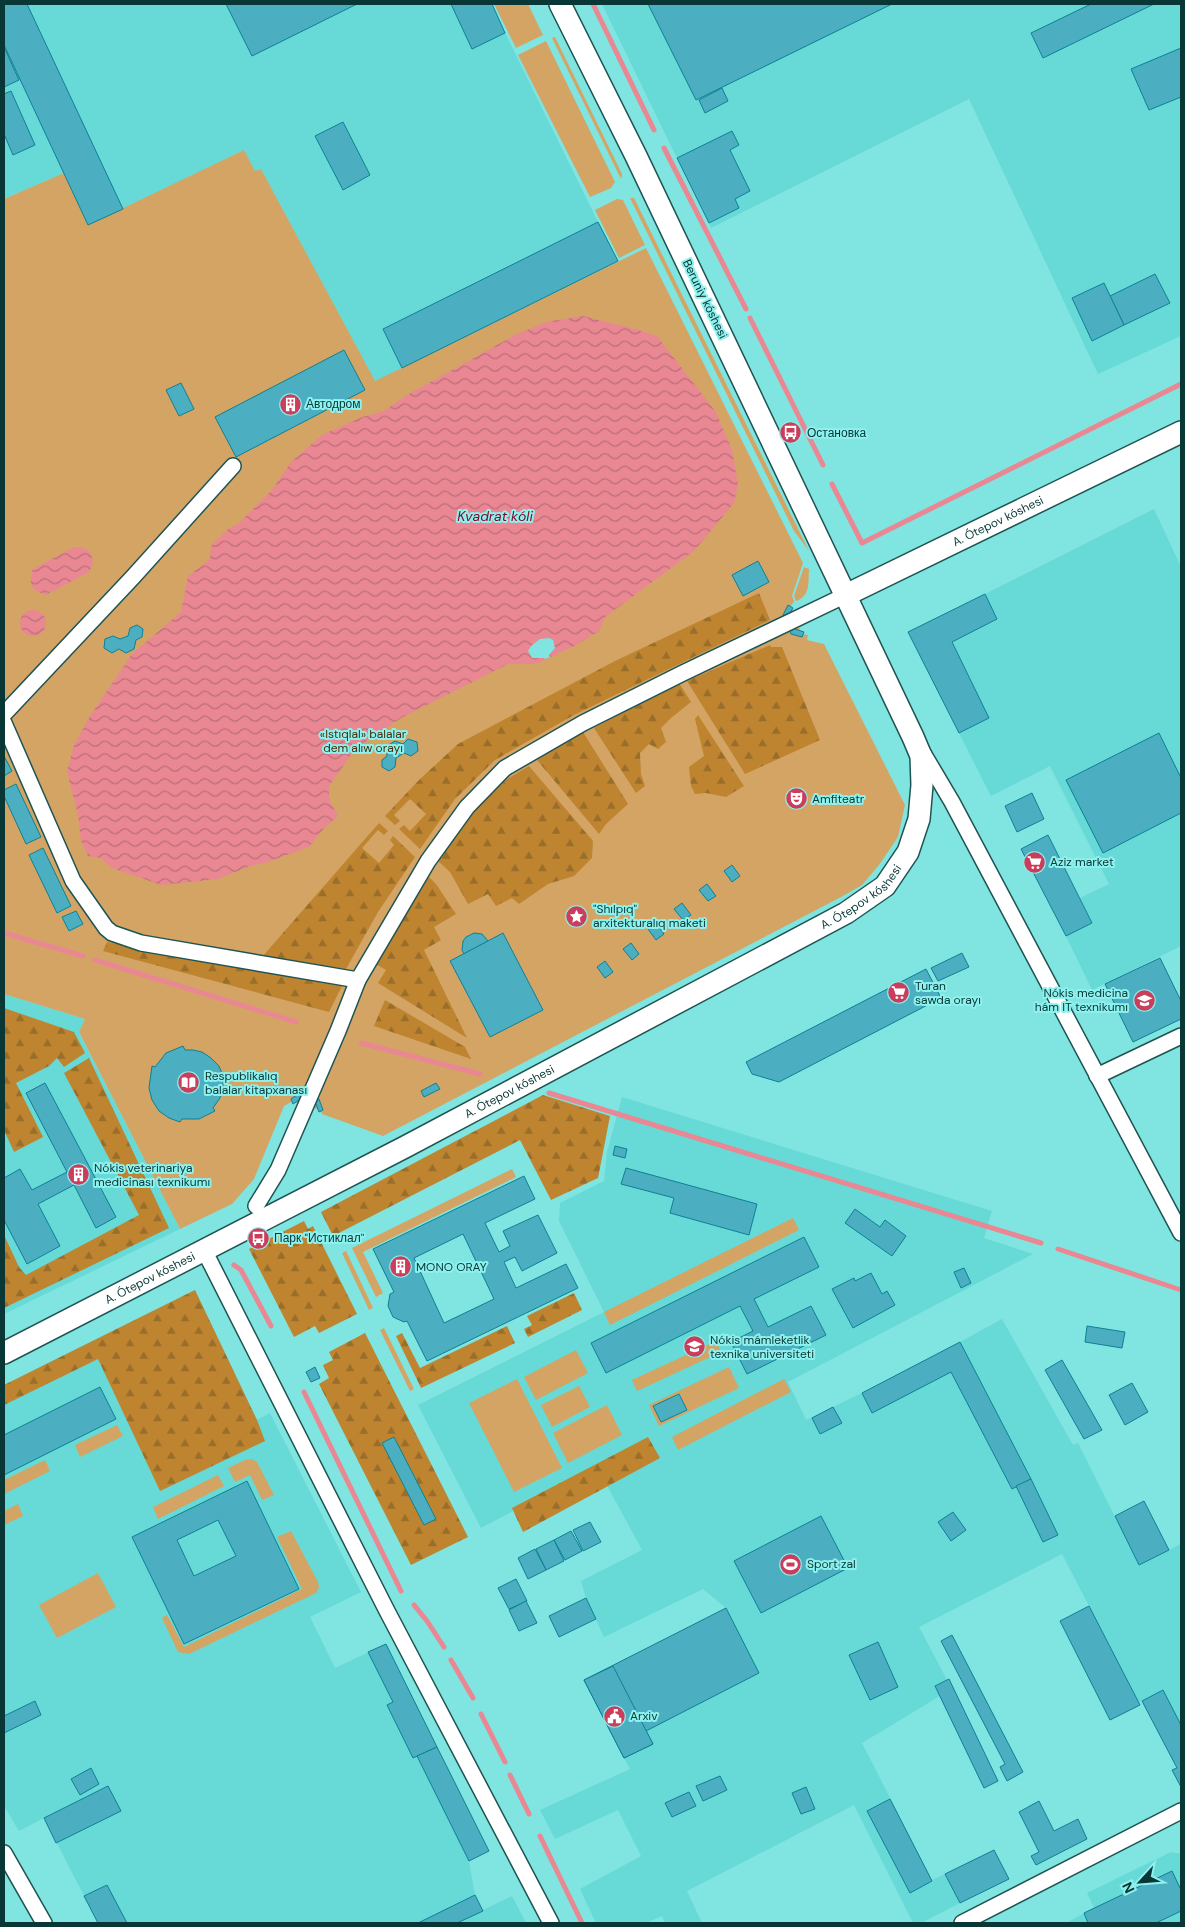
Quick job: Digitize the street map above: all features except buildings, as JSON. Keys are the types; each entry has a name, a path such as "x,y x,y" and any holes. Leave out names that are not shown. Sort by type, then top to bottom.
{"main road":[{"name":"Beruniy kóshesi","path":"560,4 641,165 846,595"},
{"name":"A. Ótepov kóshesi","path":"4,1353 405,1147 846,913 885,886 908,852 919,819 922,786 917,746 846,595 1181,432"}],"street":[{"path":"4,714 133,577 233,466"},
{"path":"256,1206 278,1170 358,980 428,861 467,807 505,768 585,722 846,595"},
{"path":"4,723 73,880 89,906 112,933 141,943 358,980"},
{"path":"917,746 934,768 1181,1233"},
{"path":"919,819 928,799 944,796 952,802"},
{"path":"1097,1076 1181,1036"},
{"path":"204,1250 387,1611 551,1923"},
{"path":"962,1923 1181,1811"},
{"path":"4,1853 44,1923"}],"shaded area":[{"path":"27,4 491,4 598,222 383,329 402,368 375,382 261,169 255,172 244,150 123,209"},
{"path":"602,4 1181,4 1181,336 1098,374 969,99 711,228"},
{"path":"4,45 64,173 4,199"},
{"path":"1154,509 1181,567 1181,946 1092,990 1066,936 1092,923 1080,898 1109,884 1050,766 991,796 959,733 989,718 952,642 997,619 985,594"},
{"path":"4,994 85,1019 79,1033 180,1229 4,1314"},
{"path":"622,1097 992,1211 984,1238 1033,1254 788,1382 806,1420 862,1393 1002,1319 1073,1445 1078,1443 1139,1565 1181,1544 1181,1725 1163,1690 1139,1702 1062,1554 919,1627 947,1680 935,1686 940,1696 862,1743 932,1880 945,1874 960,1903 921,1923 913,1923 854,1805 687,1891 702,1923 665,1923 662,1916 646,1923 596,1923 580,1889 641,1856 618,1810 555,1839 540,1810 630,1769 624,1758 652,1744 646,1731 759,1673 726,1608 703,1589 604,1637 586,1598 581,1581 642,1550 597,1467 481,1528 418,1405 604,1312 559,1221 560,1203 604,1181 607,1152"},
{"path":"195,1290 257,1420 270,1413 361,1592 310,1617 335,1668 386,1644 489,1851 469,1861 475,1895 483,1910 512,1896 526,1923 98,1923 44,1818 19,1831 4,1806 4,1385"},
{"path":"1171,1852 1181,1854 1181,1923 1066,1923 1094,1908 1087,1893"}],"green space":[{"path":"494,4 528,4 543,35 516,48"},
{"path":"555,37 622,174 621,179 552,38"},
{"path":"546,41 615,182 611,188 590,197 518,55"},
{"name":"«Istıqlal» balalar dem alıw orayı","path":"244,150 255,171 261,169 375,381 646,248 803,563 792,596 794,601 790,608 802,634 808,635 807,640 824,644 905,805 898,837 879,865 862,885 383,1136 322,1114 320,1110 293,1101 284,1106 254,1179 232,1204 180,1229 79,1032 85,1019 4,994 4,199 64,173 88,225"},
{"path":"630,198 634,198 809,551 794,531"},
{"path":"617,199 623,200 645,245 619,258 595,210"},
{"path":"804,567 809,569 808,588 804,596 796,601 794,596"},
{"path":"759,593 770,620 574,715 495,760 455,799 420,849 399,829 404,825 410,831 426,814 410,799 394,815 400,821 395,825 385,816 419,780 458,744 615,661"},
{"path":"770,645 771,647 782,647 820,740 745,774 687,681"},
{"path":"679,683 691,702 661,728 666,742 658,749 649,744 640,753 641,774 645,786 636,793 594,728"},
{"path":"698,715 744,786 726,797 706,793 695,794 691,786 689,767 704,756 695,719"},
{"path":"583,732 628,804 606,824 599,834 537,760"},
{"path":"529,766 593,841 592,858 574,876 548,884 519,904 512,898 496,906 488,894 468,904 450,872 438,861 471,815 507,779"},
{"path":"379,823 388,831 384,835 378,830 362,848 379,863 394,845 390,840 393,836 415,857 378,912 346,969 262,957"},
{"path":"429,877 436,884 456,914 434,927 441,940 424,950 467,1038 378,983 386,970 376,964"},
{"path":"107,942 342,986 329,1012 103,951"},
{"path":"385,1000 465,1047 471,1059 374,1026"},
{"path":"4,1008 74,1032 85,1053 64,1067 57,1058 49,1066 16,1083 43,1137 14,1152 4,1130"},
{"path":"89,1058 169,1228 4,1308 4,1235 19,1267 26,1275 139,1215 64,1073"},
{"path":"543,1095 610,1116 598,1178 551,1200 520,1140 333,1236 321,1212"},
{"path":"512,1169 516,1177 363,1252 383,1293 376,1297 352,1248"},
{"path":"793,1218 799,1230 610,1325 604,1312"},
{"path":"304,1221 308,1229 313,1226 357,1314 319,1333 315,1326 294,1337 249,1249"},
{"path":"346,1251 373,1308 369,1310 342,1253"},
{"path":"195,1290 257,1420 265,1441 160,1491 98,1359 4,1405 4,1385"},
{"path":"574,1293 582,1310 528,1337 524,1329 532,1325 527,1316"},
{"path":"507,1326 515,1343 421,1388 396,1336 402,1333 420,1368"},
{"path":"384,1328 414,1389 410,1391 380,1330"},
{"path":"365,1333 468,1537 411,1565 319,1384 329,1378 323,1365 333,1360 329,1352"},
{"path":"716,1341 721,1352 637,1391 632,1380"},
{"path":"576,1350 588,1373 536,1400 524,1377"},
{"path":"729,1367 739,1388 659,1426 649,1405"},
{"path":"517,1379 562,1468 514,1492 469,1403"},
{"path":"784,1379 791,1392 678,1450 672,1437"},
{"path":"579,1386 590,1407 552,1427 541,1405"},
{"path":"607,1405 622,1435 568,1463 553,1433"},
{"path":"117,1425 123,1436 80,1457 75,1445"},
{"path":"648,1437 660,1458 523,1532 512,1508"},
{"path":"252,1459 257,1462 274,1495 262,1500 250,1475 235,1482 228,1468 245,1460"},
{"path":"45,1460 50,1471 4,1494 4,1480"},
{"path":"218,1475 224,1486 158,1519 153,1507"},
{"path":"18,1504 23,1516 4,1525 4,1511"},
{"path":"291,1531 318,1582 319,1587 316,1593 189,1654 178,1652 162,1618 167,1615 184,1647 302,1589 277,1537"},
{"path":"98,1573 116,1607 57,1638 39,1605"}],"water":[{"name":"Kvadrat kóli","path":"583,316 657,336 716,412 732,450 738,485 734,503 694,551 605,617 599,631 578,644 536,664 508,664 401,718 355,749 329,786 329,799 338,816 324,828 309,847 265,863 250,866 218,879 161,885 112,868 101,858 88,856 81,841 78,815 67,772 74,745 90,716 132,654 181,612 188,576 210,559 211,546 229,528 238,524 272,490 291,462 322,435 362,417 384,411 407,395 515,335 546,322"},
{"path":"74,547 84,548 91,554 93,563 89,572 46,595 34,589 31,582 33,569"},
{"path":"33,610 42,614 46,623 42,632 33,636 24,632 20,623 24,614"}],"pier":[{"path":"549,638 553,640 555,648 549,655 550,657 545,659 532,658 528,651 531,646 540,639"}],"waterway":[{"path":"593,4 654,130"},
{"path":"664,148 746,309"},
{"path":"750,318 823,465"},
{"path":"832,484 862,543 1181,384"},
{"path":"4,933 83,956"},
{"path":"95,960 296,1022"},
{"path":"361,1043 480,1074"},
{"path":"549,1093 1041,1243"},
{"path":"1058,1249 1181,1290"},
{"path":"234,1265 241,1270 271,1326"},
{"path":"304,1392 401,1591"},
{"path":"414,1605 444,1647"},
{"path":"451,1660 473,1698"},
{"path":"481,1714 505,1762"},
{"path":"510,1775 529,1814"},
{"path":"540,1836 582,1923"}],"place":[{"name":"Автодром","path":"290,404"},
{"name":"Остановка","path":"791,433"},
{"name":"Amfiteatr","path":"796,799"},
{"name":"Aziz market","path":"1034,862"},
{"name":"\"Shılpıq\" arxitekturalıq maketi","path":"577,916"},
{"name":"Turan sawda orayı","path":"899,993"},
{"name":"Nókis medicina hám IT texnikumı","path":"1144,1000"},
{"name":"Respublikalıq balalar kitapxanası","path":"189,1083"},
{"name":"Nókis veterinariya medicinası texnikumı","path":"78,1175"},
{"name":"Парк \"Истиклал\"","path":"258,1238"},
{"name":"MONO ORAY","path":"400,1267"},
{"name":"Nókis mámleketlik texnika universiteti","path":"694,1347"},
{"name":"Sport zal","path":"791,1564"},
{"name":"Arxiv","path":"614,1716"}]}
